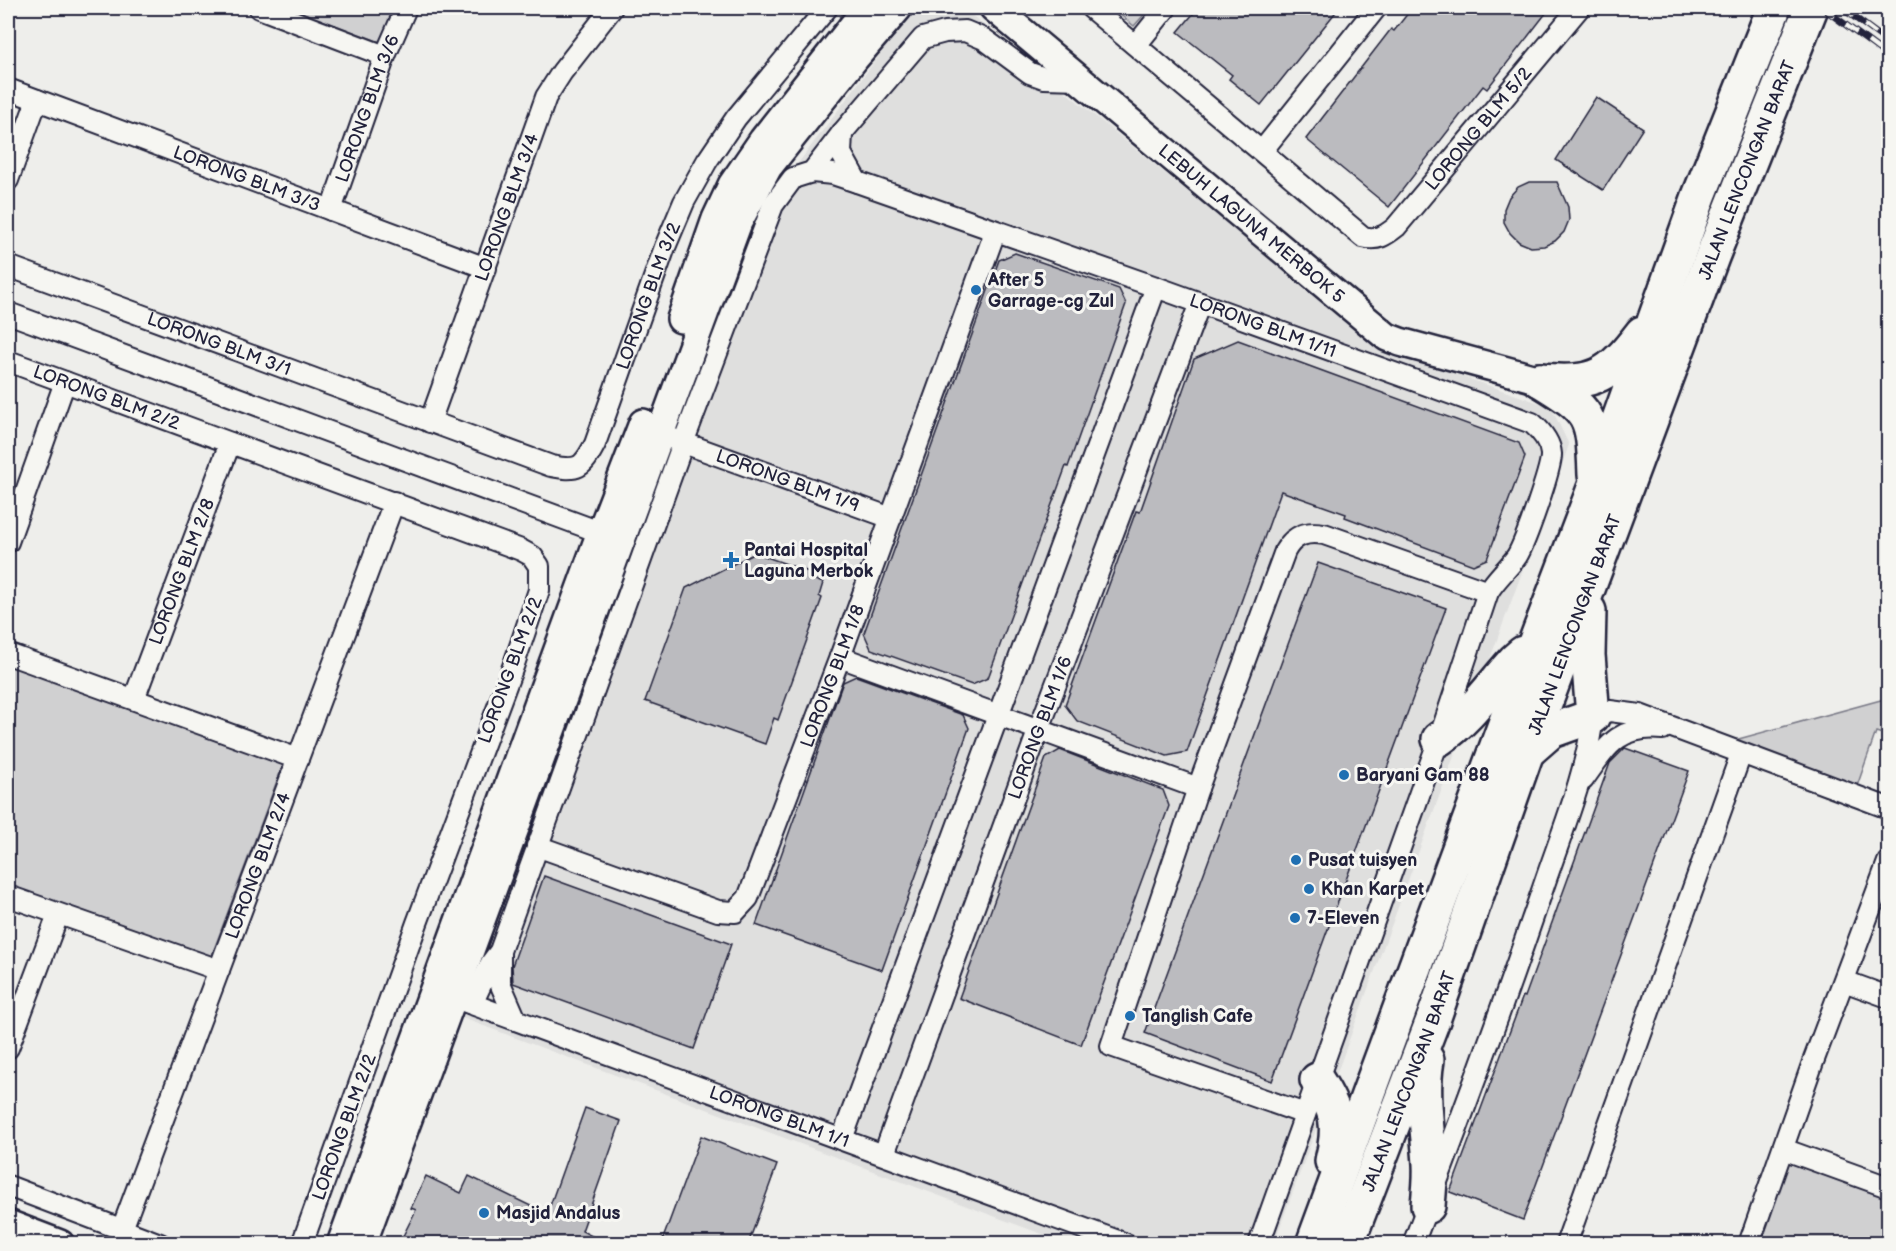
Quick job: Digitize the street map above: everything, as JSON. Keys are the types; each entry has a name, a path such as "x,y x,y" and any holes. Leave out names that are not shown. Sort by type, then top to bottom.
{"highway":[{"name":"JALAN LENCONGAN BARAT","path":"1313,1244 1595,486 1699,196 1774,8"},
{"name":"JALAN LENCONGAN BARAT","path":"1347,1244 1433,1020 1527,752 1733,206 1811,8"},
{"path":"1540,380 1570,382 1592,377 1608,370 1622,359 1658,311"},
{"path":"1540,380 1571,399 1589,421 1594,443 1595,486"},
{"path":"1527,752 1551,731 1593,716 1587,622 1594,576"},
{"path":"1439,739 1464,718 1515,660 1523,653 1532,651"},
{"path":"1428,1206 1430,1165 1424,1080 1433,1020"},
{"path":"1317,1080 1335,1113 1338,1133 1329,1174 1330,1198"}],"street":[{"path":"259,8 385,56"},
{"name":"LORONG BLM 3/6","path":"331,210 385,56 406,8"},
{"name":"LORONG BLM 3/4","path":"430,422 552,85 612,8"},
{"name":"LORONG BLM 3/2","path":"430,422 551,466 572,469 581,467 595,444 664,248 684,202 707,161 736,118 827,8"},
{"path":"650,431 716,219 732,185 763,140 867,8"},
{"path":"362,1244 453,997 611,536 650,431 725,254 752,195 768,167 898,8"},
{"name":"LEBUH LAGUNA MERBOK 5","path":"994,8 1387,337 1540,380"},
{"path":"1091,8 1137,44 1262,151 1376,8"},
{"path":"1137,44 1166,8"},
{"name":"LORONG BLM 5/2","path":"1262,151 1363,237 1370,239 1386,235 1396,227 1579,8"},
{"path":"341,1244 453,997 491,963 500,951 683,443 768,215 787,184 793,178 812,172 923,38 945,32 965,31 984,39 1030,73 1044,78 1080,80"},
{"name":"LORONG BLM 3/3","path":"8,89 486,268"},
{"path":"8,180 37,100"},
{"path":"842,133 841,153 857,182"},
{"name":"LORONG BLM 1/11","path":"812,172 833,174 857,182 1532,423 1549,446 1551,463 1517,555 1502,571 1488,592 1439,739 1259,1244"},
{"name":"LORONG BLM 1/8","path":"537,846 718,911 735,912 748,898 840,657 995,232"},
{"name":"LORONG BLM 3/1","path":"8,266 430,422"},
{"path":"842,1139 1156,287"},
{"name":"LORONG BLM 1/6","path":"884,1154 1039,729 1200,303"},
{"path":"8,313 611,536"},
{"name":"LORONG BLM 2/2","path":"8,360 394,502 532,556 539,566 539,590 514,664 417,923 302,1244"},
{"path":"8,542 65,382"},
{"name":"LORONG BLM 1/9","path":"650,431 891,518"},
{"name":"LORONG BLM 2/8","path":"134,699 230,442"},
{"name":"LORONG BLM 2/4","path":"122,1229 394,502"},
{"path":"1305,1114 1111,1046 1198,788 1285,551 1296,536 1306,533 1324,534 1488,592"},
{"path":"8,654 297,759"},
{"path":"840,657 1198,788"},
{"path":"1413,1244 1513,975 1576,789 1591,733 1593,716 1610,711 1640,715 1888,808"},
{"path":"1576,789 1608,746 1626,733 1645,727 1683,731"},
{"path":"1566,1244 1741,754"},
{"path":"1749,1244 1888,862"},
{"path":"8,896 219,970"},
{"path":"8,1048 58,915"},
{"path":"500,951 500,983 516,1020"},
{"path":"1844,981 1888,997"},
{"name":"LORONG BLM 1/1","path":"453,997 1126,1244"},
{"path":"1783,1149 1888,1187"},
{"path":"8,1186 160,1244"},
{"path":"16,1232 60,1244"}],"shaded area":[{"path":"290,8 397,8 380,42"},
{"path":"915,8 963,8 1379,348 1551,407 1569,445 1274,1243 1066,1243 457,1016 747,231"},
{"path":"1112,8 1150,8 1134,26"},
{"path":"8,663 284,762 210,960 8,887"},
{"path":"1888,698 1888,736 1876,732 1856,789 1730,744 1735,740"},
{"path":"1790,1159 1888,1194 1888,1243 1758,1244"}],"building":[{"path":"1198,8 1339,8 1261,105 1229,79 1232,75 1178,32"},
{"path":"1412,8 1550,8 1487,89 1483,86 1389,207 1306,139 1391,29 1394,31"},
{"path":"1596,97 1643,128 1603,190 1556,160"},
{"path":"1529,182 1557,182 1568,207 1569,220 1564,232 1555,241 1544,246 1531,247 1519,242 1504,222 1504,209 1509,197 1518,187"},
{"path":"1015,253 1119,289 1126,304 1068,467 1066,466 988,678 972,685 871,649 864,633 999,260"},
{"path":"1238,340 1519,443 1525,457 1487,559 1473,565 1345,517 1346,514 1281,491 1187,752 1167,756 1077,721 1065,705 1136,511 1140,512 1194,359"},
{"path":"755,553 812,573 810,578 823,583 819,596 822,598 778,720 774,718 765,744 645,701 686,588"},
{"path":"1318,563 1446,608 1272,1081 1145,1033"},
{"path":"856,676 963,715 969,728 882,970 756,925 843,682"},
{"path":"1625,748 1689,771 1523,1220 1450,1192 1523,996 1525,997 1610,763"},
{"path":"1060,750 1163,790 1169,806 1081,1045 959,998 1046,758"},
{"path":"544,876 731,944 694,1049 513,983 512,966"},
{"name":"Masjid Andalus","path":"585,1108 621,1121 582,1231 607,1244 399,1244 416,1210 411,1208 426,1176 461,1193 469,1176 547,1214"},
{"path":"701,1136 777,1165 748,1244 661,1244"}],"railway":[{"path":"1823,8 1888,56"},
{"path":"1842,8 1888,42"}],"place":[{"name":"After 5 Garrage-cg Zul","path":"976,290"},
{"name":"Pantai Hospital Laguna Merbok","path":"731,560"},
{"name":"Baryani Gam 88","path":"1344,775"},
{"name":"Pusat tuisyen","path":"1296,860"},
{"name":"Khan Karpet","path":"1309,889"},
{"name":"7-Eleven","path":"1295,918"},
{"name":"Tanglish Cafe","path":"1130,1016"},
{"name":"Masjid Andalus","path":"484,1213"}]}
